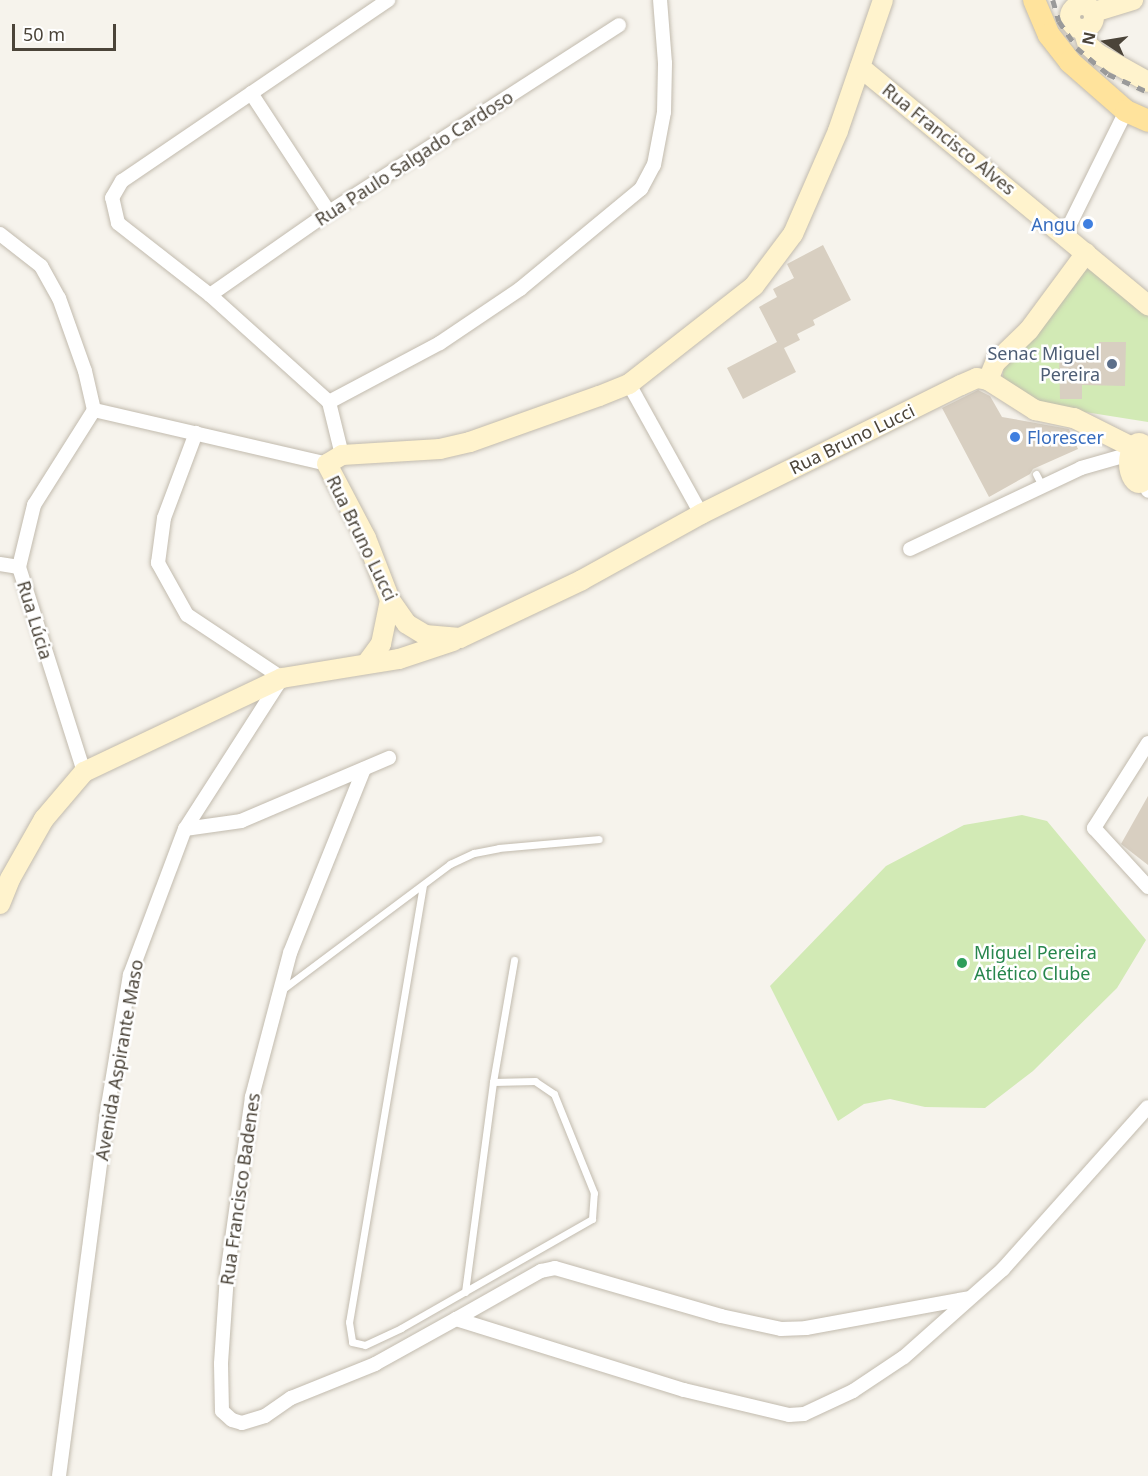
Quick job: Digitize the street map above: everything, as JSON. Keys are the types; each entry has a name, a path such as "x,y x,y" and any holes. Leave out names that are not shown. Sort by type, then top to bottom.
{"main road":[{"path":"1034,0 1044,25 1070,62 1126,111 1148,121"}],"street":[{"path":"388,0 122,181 112,198 118,223 210,295 329,402 334,459 440,448 470,442 629,384 754,286 793,234 838,131 883,0"},
{"path":"329,402 440,343 520,289 641,189 654,165 664,112 665,63 660,0"},
{"path":"1044,25 1133,0"},
{"path":"1083,13 1092,49 1113,64 1148,82"},
{"name":"Rua Paulo Salgado Cardoso","path":"210,295 329,212 619,25"},
{"path":"1102,90 1113,64"},
{"name":"Rua Francisco Alves","path":"860,67 1065,234 1148,305"},
{"path":"251,93 329,212"},
{"path":"1065,234 1126,111"},
{"path":"0,234 40,266 59,298 85,371 94,410"},
{"path":"1086,253 1029,330 995,363 988,380 1035,410 1074,418 1140,450"},
{"name":"Rua Bruno Lucci","path":"94,410 196,433 334,459 390,600 407,624 425,635 460,638 582,580 700,514 966,382 988,380"},
{"path":"629,384 700,514"},
{"name":"Rua Lúcia","path":"84,772 19,567 34,505 94,410"},
{"path":"196,433 164,518 158,563 187,615 282,678"},
{"path":"910,549 1039,480 1103,459 1140,450"},
{"path":"1140,450 1148,491"},
{"path":"0,564 19,567"},
{"path":"367,663 381,644 390,600"},
{"path":"0,904 9,879 44,819 84,772 282,678 419,654 460,638"},
{"name":"Avenida Aspirante Maso","path":"59,1476 107,1112 130,975 185,829 282,678"},
{"path":"1148,743 1095,825 1101,838 1148,887"},
{"path":"185,829 242,821 389,758"},
{"name":"Rua Francisco Badenes","path":"364,769 276,994 240,1167 226,1286 222,1411 232,1420 250,1422 291,1398 375,1364 541,1271 555,1268 721,1316 781,1329 806,1328 971,1298"},
{"path":"456,1319 684,1390 789,1415 816,1410 853,1391 904,1357 1003,1269 1148,1107"}],"lane":[{"path":"276,994 450,864 474,853 599,839"},
{"path":"423,885 349,1336 352,1342 364,1345 585,1226 592,1219 595,1207 594,1193 554,1094 535,1081 493,1082"},
{"path":"465,1292 493,1082 514,960"}],"green space":[{"path":"1082,262 1148,316 1148,422 1047,406 1002,381 1004,365"},
{"name":"Miguel Pereira Atlético Clube","path":"1022,815 1047,821 1146,940 1117,988 1033,1071 985,1108 925,1107 890,1099 864,1104 838,1121 770,986 886,866 964,825"}],"building":[{"path":"823,245 851,300 813,320 815,325 797,334 800,340 784,348 796,372 743,399 727,368 777,342 759,307 777,297 773,289 794,278 787,264"},
{"path":"1099,342 1126,342 1125,386 1082,385 1082,399 1060,399 1059,354 1099,353"},
{"name":"Florescer","path":"978,390 990,396 1002,417 1069,429 1078,449 1033,469 1030,474 989,497 942,408"},
{"path":"1148,796 1148,865 1121,844"}],"railway":[{"path":"1053,0 1059,21 1077,48 1108,74 1148,92"}],"place":[{"name":"Angu","path":"1088,224"},
{"name":"Senac Miguel Pereira","path":"1112,364"},
{"name":"Florescer","path":"1015,437"},
{"name":"Miguel Pereira Atlético Clube","path":"962,963"}]}
